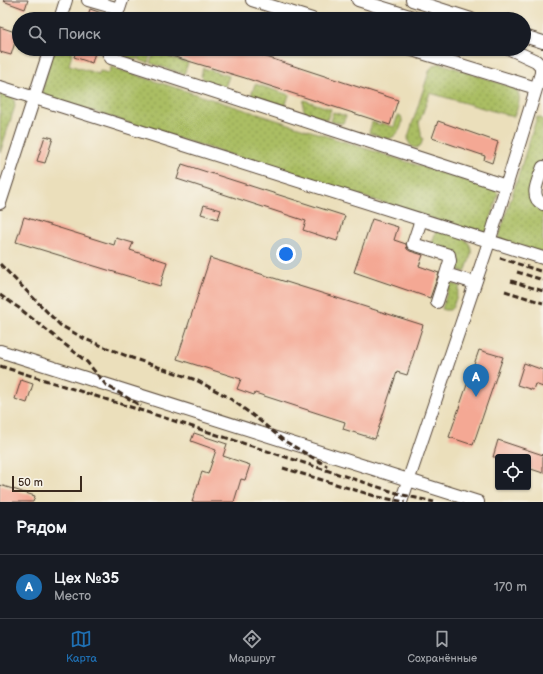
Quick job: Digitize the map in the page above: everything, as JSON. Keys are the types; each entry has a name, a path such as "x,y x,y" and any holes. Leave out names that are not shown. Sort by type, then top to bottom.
{"street":[{"path":"62,12 66,0"},
{"path":"88,0 119,9"},
{"path":"252,0 290,12"},
{"path":"358,0 397,12"},
{"path":"412,0 449,12"},
{"path":"531,38 543,42"},
{"path":"0,203 48,56"},
{"path":"110,56 111,58 506,186"},
{"path":"432,56 536,88"},
{"path":"400,502 409,480 475,283 542,73 541,66 536,61 525,56"},
{"path":"0,87 488,242 543,258"},
{"path":"543,167 535,195 537,200 543,204"},
{"path":"421,220 413,244 449,255 450,261 437,302"},
{"path":"446,274 475,283"},
{"path":"0,351 478,502"}],"green space":[{"path":"51,56 71,56 69,65 99,74 100,71 109,73 111,67 495,190 498,194 487,232 482,234 41,95"},
{"path":"124,56 138,56 137,60"},
{"path":"140,56 150,56 148,63 139,60"},
{"path":"153,56 166,56 188,63 184,74 150,63"},
{"path":"440,63 514,88 519,94 519,98 514,117 430,93 419,123 421,137 423,138 421,145 417,148 412,146 409,143 408,137 430,69"},
{"path":"203,68 229,76 225,87 207,82 201,76"},
{"path":"255,84 289,95 285,107 251,96"},
{"path":"0,94 13,97 15,106 0,153"},
{"path":"304,100 331,109 327,120 305,112 303,107"},
{"path":"333,112 346,116 343,123 330,121"},
{"path":"398,115 401,116 402,119 401,127 391,138 388,139 369,133 372,122 394,127"},
{"path":"537,117 543,119 543,159 533,186 543,208 543,253 498,239"},
{"path":"437,229 460,236 469,243 471,254 465,272 456,270 460,257 430,248"},
{"path":"450,283 460,286 453,307 450,310 444,310 442,309"}],"building":[{"path":"28,0 25,9 3,1"},
{"path":"90,9 98,12 89,12"},
{"path":"0,27 12,31 12,52 11,55 0,52"},
{"path":"74,56 94,56 92,63"},
{"path":"172,56 263,56 398,100 390,125"},
{"path":"438,121 498,142 492,163 484,160 485,156 432,138"},
{"path":"45,136 53,138 45,163 37,161"},
{"path":"182,164 345,216 337,241 303,230 306,221 177,179"},
{"path":"204,205 221,210 218,219 201,214"},
{"path":"24,217 114,245 116,238 133,243 130,250 167,262 160,286 16,242"},
{"path":"372,219 398,227 394,240 406,244 407,249 410,251 423,255 419,266 439,273 430,298 354,272"},
{"path":"210,258 423,325 407,375 397,372 375,439 343,429 345,422 255,393 254,395 237,389 241,379 177,359"},
{"path":"479,350 503,357 473,445 449,437"},
{"path":"524,363 543,370 543,387 535,384 533,390 517,385"},
{"path":"21,380 33,384 27,403 15,399"},
{"path":"194,433 227,444 223,456 250,465 245,480 241,479 234,502 192,502 202,472 208,474 216,450 191,441"},
{"path":"498,440 543,455 543,473 531,469 531,454 495,454 495,457 493,457"},
{"path":"0,485 35,496 33,502 0,502"}],"railway":[{"path":"500,258 543,272"},
{"path":"0,264 60,325 85,339 132,358 196,380 228,397 283,440 327,466"},
{"path":"517,272 543,280"},
{"path":"511,281 543,291"},
{"path":"505,291 543,303"},
{"path":"0,295 19,308 87,362 106,385 141,406"},
{"path":"0,366 403,495 434,502"},
{"path":"283,468 378,497 405,502"}],"place":[{"name":"Цех №35","path":"476,397"}]}
